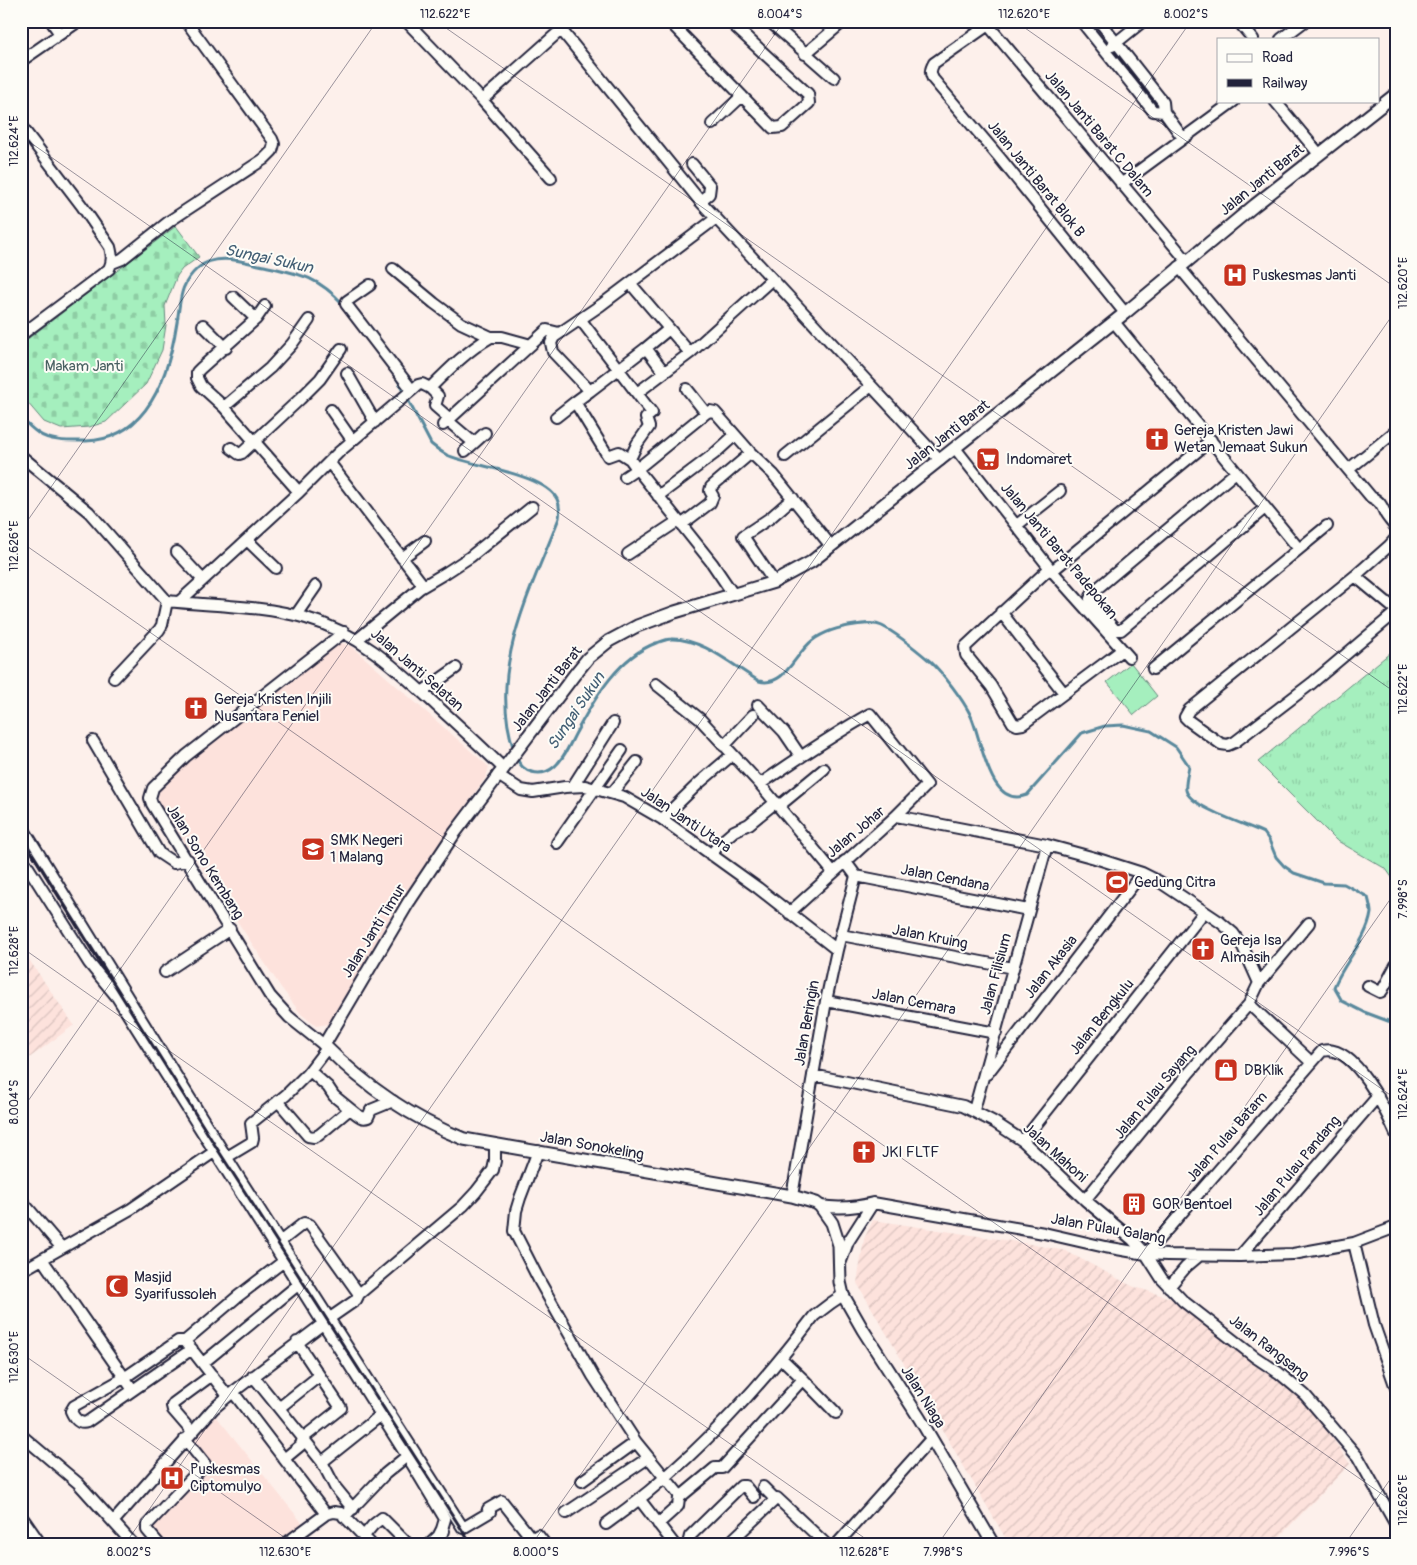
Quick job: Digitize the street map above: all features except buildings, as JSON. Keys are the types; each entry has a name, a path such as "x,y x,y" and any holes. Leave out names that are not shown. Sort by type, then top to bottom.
{"highway":[{"path":"21,1522 37,1544"}],"street":[{"path":"51,21 60,34"},
{"path":"21,61 79,21"},
{"path":"112,263 122,259 177,216 264,159 272,151 274,144 272,139 186,21"},
{"path":"406,21 482,100 551,178"},
{"path":"554,21 715,219 940,460"},
{"path":"482,100 572,21"},
{"path":"669,21 773,128 778,129 809,103 809,98 804,90 729,21"},
{"path":"769,21 834,78"},
{"path":"805,54 844,21"},
{"path":"1081,21 1153,111 1164,112"},
{"path":"1099,21 1163,102 1164,112 1183,138"},
{"path":"1105,51 1143,21"},
{"path":"1238,21 1252,38"},
{"path":"1282,38 1305,21"},
{"name":"Jalan Janti Barat C Dalam","path":"934,63 991,23 1371,497 1377,499 1392,521"},
{"name":"Jalan Janti Barat Blok B","path":"934,63 930,69 933,80 999,157 1125,313"},
{"name":"Jalan Janti Barat","path":"503,769 588,658 608,641 636,626 675,612 774,582 806,565 1114,322 1319,154 1396,94"},
{"path":"712,124 742,96"},
{"path":"1121,184 1233,102"},
{"path":"1276,102 1319,154"},
{"path":"21,335 109,269 112,263 110,247 82,206 22,129"},
{"path":"692,164 710,186 709,194 700,201"},
{"path":"590,391 553,352 551,343 554,337 715,219"},
{"path":"393,269 434,304 454,318 491,337 502,337 531,345"},
{"path":"637,393 690,353 771,280"},
{"path":"630,283 690,353"},
{"path":"370,285 347,301 346,304 411,390"},
{"path":"233,297 256,319"},
{"path":"265,306 256,319 226,348 197,372 197,378 201,386 224,407 299,492"},
{"path":"580,318 652,413 646,418 649,427 637,444 630,459"},
{"path":"224,407 270,368 292,344 309,320"},
{"path":"1114,322 1299,549"},
{"path":"203,325 226,348"},
{"path":"447,422 547,330 559,333"},
{"path":"556,417 669,330"},
{"path":"430,388 460,359 491,337"},
{"path":"646,348 664,372"},
{"path":"231,448 240,454 255,442 320,379 341,349"},
{"path":"347,373 374,422"},
{"path":"179,602 299,492 352,440 411,390 422,384 430,388 438,396 436,406 447,422 474,443"},
{"path":"785,456 872,386"},
{"path":"687,388 706,413"},
{"path":"575,402 608,456 619,452 630,459 712,563 733,594"},
{"path":"331,410 352,440"},
{"path":"625,477 706,413 714,412 772,474 832,546"},
{"path":"1349,469 1396,431"},
{"path":"465,451 485,433"},
{"path":"658,496 714,454 735,435"},
{"path":"1001,612 1064,693 1023,724 1017,725 1013,723 991,686 966,655 967,644 1001,612 1051,569 1211,440"},
{"name":"Jalan Janti Barat Padepokan","path":"955,448 1051,569 1126,653 1064,693"},
{"path":"628,554 710,503 713,496 710,491 711,487 751,453"},
{"path":"21,456 89,512 167,601 162,625 159,630 114,678"},
{"path":"329,462 423,585"},
{"path":"1236,472 1093,592 1090,599 1092,603 1115,630 1121,630 1265,508"},
{"path":"1017,525 1060,491"},
{"path":"774,582 743,536 770,518 793,498"},
{"path":"358,639 423,585 470,557 532,507"},
{"path":"1153,668 1327,526"},
{"path":"1355,576 1396,611 1312,683 1235,742 1228,745 1221,744 1186,719 1186,714 1189,710 1355,576 1396,538"},
{"path":"247,540 276,568"},
{"path":"402,558 425,542"},
{"path":"177,552 203,580"},
{"path":"296,616 316,586"},
{"name":"Jalan Janti Selatan","path":"167,601 265,610 318,621 344,632 358,639 388,662 503,769"},
{"name":"Jalan Sono Kembang","path":"325,1046 280,1009 270,996 150,798 153,788 186,756 344,632"},
{"path":"422,692 456,668"},
{"path":"656,684 700,719 760,784 833,872"},
{"path":"758,705 784,732 801,757"},
{"path":"760,784 843,729 870,714 927,785 896,816"},
{"path":"724,746 754,715"},
{"path":"573,786 613,722"},
{"path":"92,741 159,853 174,863 188,860"},
{"path":"557,843 622,750"},
{"path":"662,819 703,779 732,755"},
{"path":"613,792 637,762"},
{"name":"Jalan Janti Utara","path":"503,769 521,790 533,792 585,786 613,792 624,797 662,819 758,888 837,950"},
{"name":"Jalan Janti Timur","path":"325,1046 408,903 454,834 503,769"},
{"path":"711,855 720,843 734,831 749,824 824,769"},
{"name":"Jalan Johar","path":"789,912 896,816 1047,845 1142,873 1160,882 1220,922 1233,933 1243,947 1259,983"},
{"path":"21,826 281,1241 381,1415 445,1519 439,1535"},
{"name":"Jalan Filisium","path":"974,1110 1047,845"},
{"path":"21,856 89,963 117,998 299,1284 327,1320 463,1528 502,1501 532,1539 538,1535 545,1544"},
{"path":"845,861 856,876"},
{"name":"Jalan Akasia","path":"983,1079 1142,873"},
{"name":"Jalan Cendana","path":"856,876 1028,910"},
{"name":"Jalan Beringin","path":"792,1196 826,1001 856,876"},
{"name":"Jalan Bengkulu","path":"1023,1141 1204,912"},
{"name":"Jalan Pulau Sayang","path":"1085,1200 1188,1074 1249,1004 1259,983 1309,923"},
{"path":"165,972 230,929"},
{"name":"Jalan Kruing","path":"841,935 1013,968"},
{"path":"1368,986 1380,992 1382,991 1396,965"},
{"name":"Jalan Cemara","path":"826,1001 996,1034"},
{"path":"1249,1004 1311,1062"},
{"path":"227,1157 252,1142 251,1123 310,1071 325,1046"},
{"name":"Jalan Sonokeling","path":"325,1046 344,1064 393,1101 442,1130 464,1138 792,1196 820,1206"},
{"name":"Jalan Pulau Batam","path":"1146,1254 1322,1051 1330,1049 1338,1052 1354,1064 1378,1096 1396,1134"},
{"path":"310,1071 328,1087 334,1096 361,1117 368,1117 371,1110 393,1101"},
{"name":"Jalan Mahoni","path":"813,1075 950,1102 974,1110 1023,1141 1085,1200 1133,1240 1146,1254"},
{"name":"Jalan Pulau Pandang","path":"1240,1256 1378,1096"},
{"path":"278,1101 308,1136 314,1137 350,1109"},
{"path":"113,1522 213,1409 297,1342 356,1300 359,1294 463,1206 493,1170 495,1144"},
{"path":"538,1151 518,1205 514,1231 540,1282 593,1376 636,1442 680,1496"},
{"path":"21,1271 131,1209 214,1152"},
{"path":"21,1200 60,1248"},
{"path":"841,1261 848,1242 873,1203"},
{"name":"Jalan Pulau Galang","path":"820,1206 838,1209 873,1203 1044,1233 1146,1254 1199,1256 1293,1254 1354,1243 1396,1227"},
{"path":"820,1206 835,1228 841,1261"},
{"path":"281,1241 304,1223 310,1225 359,1294"},
{"path":"1354,1243 1374,1326 1396,1388"},
{"name":"Jalan Rangsang","path":"1146,1254 1169,1287 1183,1301 1305,1394 1358,1457 1396,1525"},
{"path":"1169,1287 1186,1267 1199,1256"},
{"path":"42,1258 133,1390"},
{"path":"284,1261 237,1297 189,1345 133,1390 87,1422 80,1422 74,1418 71,1411 74,1406 124,1378 178,1341 189,1345 212,1375 284,1459 326,1514"},
{"name":"Jalan Niaga","path":"841,1261 840,1282 843,1295 920,1419 993,1544"},
{"path":"203,1363 299,1284"},
{"path":"606,1524 640,1500 731,1416 814,1316 843,1295"},
{"path":"284,1459 301,1445 303,1438 341,1408 297,1342"},
{"path":"781,1358 836,1413"},
{"path":"159,1544 147,1530 147,1525 205,1464 172,1406 174,1402 212,1375"},
{"path":"253,1376 322,1462 336,1487 352,1509"},
{"path":"279,1408 319,1376"},
{"path":"658,1524 678,1506 680,1496 715,1468 722,1468 803,1379"},
{"path":"322,1462 381,1415"},
{"path":"21,1434 78,1482 133,1544"},
{"path":"837,1544 931,1439"},
{"path":"582,1481 636,1442"},
{"path":"344,1517 385,1474 407,1456"},
{"path":"566,1513 648,1458"},
{"path":"688,1544 690,1536 741,1486 745,1486 754,1497"},
{"path":"763,1487 775,1499 779,1498 826,1544"},
{"path":"728,1544 775,1499"},
{"path":"640,1500 674,1544"},
{"path":"285,1544 326,1514 337,1512 341,1513 367,1540 373,1525 382,1518 408,1544"},
{"path":"430,1544 458,1520"}],"shaded area":[{"name":"SMK Negeri 1 Malang","path":"340,643 351,646 489,767 486,777 403,896 328,1024 316,1026 301,1014 280,986 158,801 159,789 168,778"},
{"path":"21,948 74,1025 21,1064"},
{"path":"873,1220 1066,1251 1132,1286 1170,1298 1307,1401 1350,1464 1276,1540 1278,1544 1009,1544 857,1283 864,1239"},
{"path":"212,1411 303,1524 272,1544 165,1544 150,1528 208,1465 188,1437"}],"green space":[{"name":"Makam Janti","path":"176,226 199,257 182,269 177,276 165,306 166,325 162,350 146,384 106,422 89,427 61,429 44,422 21,395 21,344"},
{"path":"1396,648 1396,883 1386,869 1336,840 1258,762"},
{"path":"1131,663 1157,696 1134,715 1107,682"}],"waterway":[{"name":"Sungai Sukun","path":"21,418 43,436 61,440 86,441 108,437 126,429 140,416 152,400 161,382 173,342 180,299 187,280 198,268 213,260 239,261 299,274 326,288 344,305"},
{"name":"Sungai Sukun","path":"396,377 431,444 447,455 538,483 549,490 559,504 559,518 525,602 509,661 506,690 507,720 514,750"},
{"name":"Sungai Sukun","path":"517,758 523,767 532,772 543,772 554,767 565,754 578,729 610,679 631,658 643,649 656,643 667,639 694,643 716,654 759,681 768,682 783,675 807,646 823,634 850,626 876,624 895,633 931,662 947,680 970,714 988,769 995,782 1003,792 1014,797 1027,795 1082,733 1105,726 1123,725 1151,731 1176,747 1189,766 1186,790 1197,803 1220,815 1264,833 1276,857 1294,873 1324,883 1344,884 1368,897 1371,913 1369,923 1334,987 1342,1001 1396,1024"}],"railway":[{"path":"21,835 218,1150 471,1544"}],"place":[{"name":"Puskesmas Janti","path":"1235,275"},
{"name":"Gereja Kristen Jawi Wetan Jemaat Sukun","path":"1157,439"},
{"name":"Indomaret","path":"988,459"},
{"name":"Gereja Kristen Injili Nusantara Peniel","path":"196,708"},
{"name":"SMK Negeri 1 Malang","path":"313,849"},
{"name":"Gedung Citra","path":"1117,882"},
{"name":"Gereja Isa Almasih","path":"1203,949"},
{"name":"DBKlik","path":"1226,1070"},
{"name":"JKI FLTF","path":"864,1152"},
{"name":"GOR Bentoel","path":"1134,1204"},
{"name":"Masjid Syarifussoleh","path":"117,1286"},
{"name":"Puskesmas Ciptomulyo","path":"172,1478"}]}
